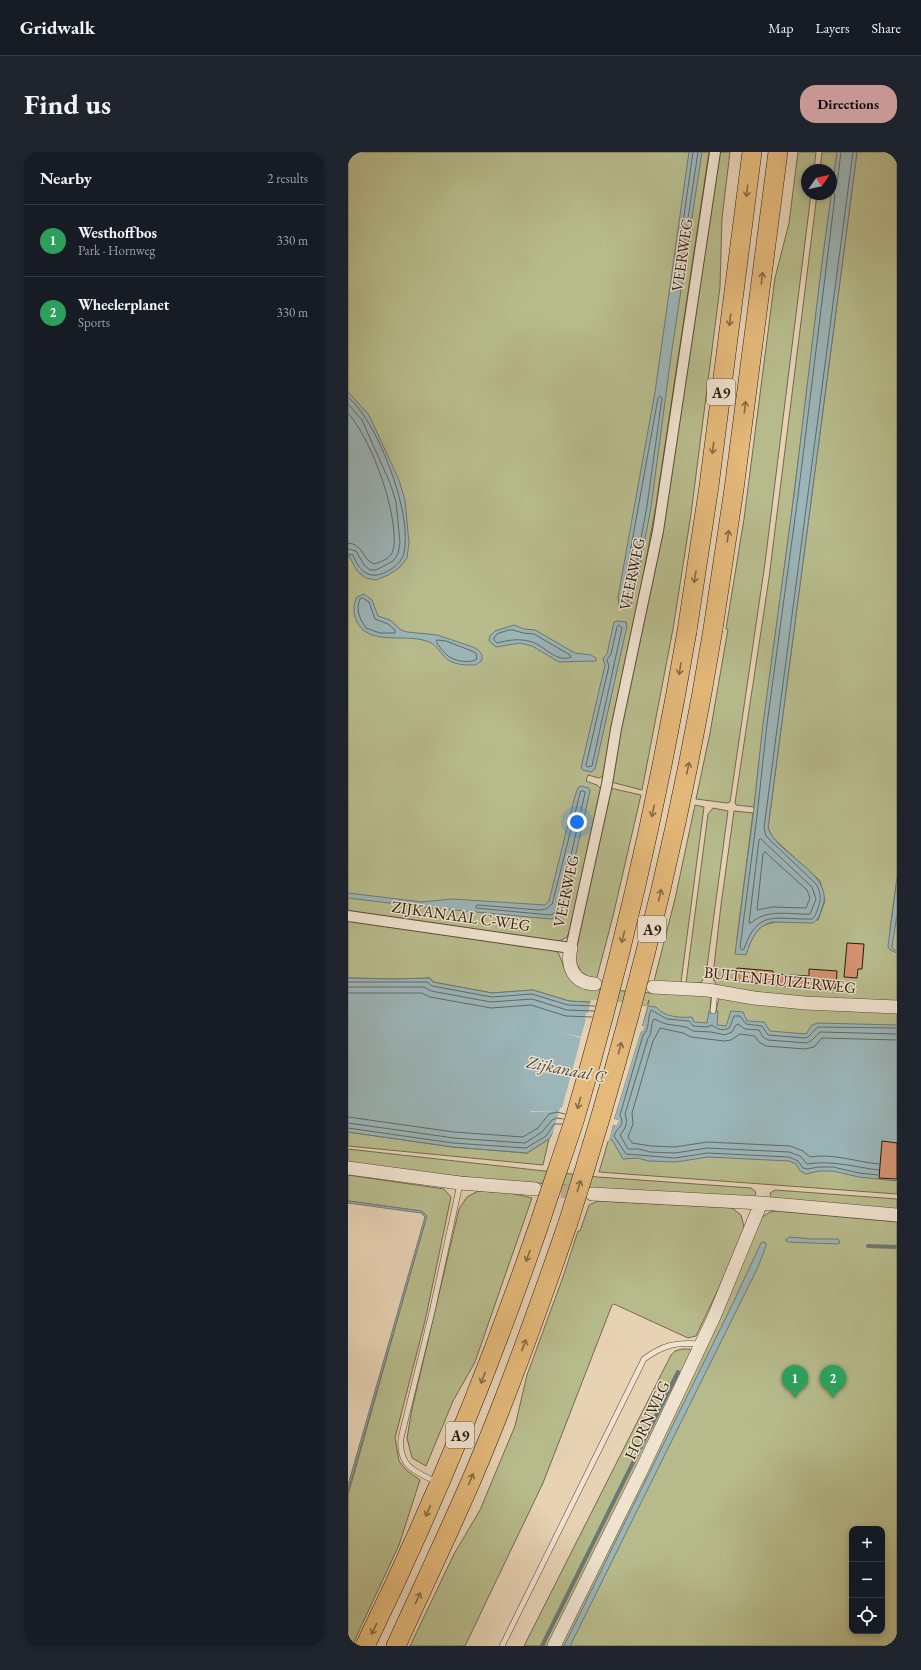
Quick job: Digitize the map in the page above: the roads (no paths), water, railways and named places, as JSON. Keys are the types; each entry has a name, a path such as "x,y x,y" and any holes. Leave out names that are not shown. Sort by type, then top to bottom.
{"highway":[{"name":"A9","path":"366,1646 401,1573 487,1369 541,1219 574,1118 603,1017 628,918 664,762 687,631 709,486 752,152"},
{"name":"A9","path":"396,1646 436,1560 491,1433 539,1306 568,1223 598,1128 649,940 674,836 694,741 713,630 734,489 778,152"}],"street":[{"name":"VEERWEG","path":"595,984 581,981 573,973 569,962 571,948 607,784 616,729 658,531 715,152"},
{"name":"ZIJKANAAL C-WEG","path":"348,916 571,948"},
{"name":"BUITENHUIZERWEG","path":"652,987 715,991 754,998 805,1003 897,1007"},
{"path":"348,1168 460,1183 535,1189"},
{"path":"592,1194 760,1203 897,1215"},
{"name":"HORNWEG","path":"554,1646 642,1469 701,1344 760,1203"}],"lane":[{"path":"713,1011 715,991"},
{"path":"440,1483 408,1467 400,1448 401,1438 432,1312 460,1183"},
{"path":"502,1646 644,1359 657,1349 681,1343 701,1344"}],"water":[{"path":"689,152 702,152 671,356 651,507 636,588 629,607 619,605 618,597 655,392"},
{"path":"837,152 857,152 768,828 783,848 814,875 821,885 824,896 820,914 817,920 813,923 772,922 766,924 755,934 746,955 735,954 763,724 794,495 821,270 830,200 837,200 837,164 835,164"},
{"path":"348,392 369,415 399,480 405,500 409,543 407,558 399,568 376,580 366,578 357,571 348,554"},
{"path":"364,594 372,600 378,616 390,620 401,630 437,635 473,647 482,654 481,661 474,665 459,664 447,659 432,643 426,641 407,638 387,638 369,634 356,620 354,611 357,597"},
{"path":"614,622 626,622 627,626 595,769 591,772 581,768 605,665 603,658 607,654"},
{"path":"514,625 524,629 535,630 575,653 591,655 596,658 596,661 559,662 532,646 520,643 496,647 489,641 490,636 495,631"},
{"path":"581,786 589,788 590,791 566,897 561,911 556,918 551,919 422,907 348,898 348,893 422,902 452,899 545,905 549,901 575,796 578,788"},
{"path":"897,878 897,914 892,947 897,951 897,953 890,950 888,946"},
{"name":"Zijkanaal C","path":"348,978 430,978 433,982 492,993 533,990 569,1001 620,1004 557,1127 549,1139 527,1153 453,1147 348,1132"},
{"path":"648,1006 656,1007 668,1015 677,1017 692,1017 694,1022 707,1023 709,1011 718,1011 717,1025 726,1026 731,1011 743,1012 747,1021 764,1022 770,1031 806,1034 812,1025 818,1023 897,1025 897,1181 859,1177 833,1171 819,1171 806,1174 800,1171 796,1164 789,1161 708,1157 676,1162 648,1161 638,1158 623,1159 612,1140 609,1139 613,1125 617,1126 618,1120 614,1119 641,1030 643,1031 642,1026"},
{"path":"348,1201 421,1211 427,1216 348,1491 348,1485 425,1217 421,1213 348,1203"},
{"path":"790,1237 838,1239 840,1243 788,1242 785,1240"},
{"path":"761,1243 766,1243 766,1246 758,1267 570,1646 564,1646"}],"waterway":[{"path":"868,1246 897,1247"},
{"path":"542,1646 678,1372"}],"tunnel":[{"path":"542,1190 585,1193"}],"place":[{"name":"Westhoffbos","path":"795,1398"},
{"name":"Wheelerplanet","path":"833,1398"}]}
